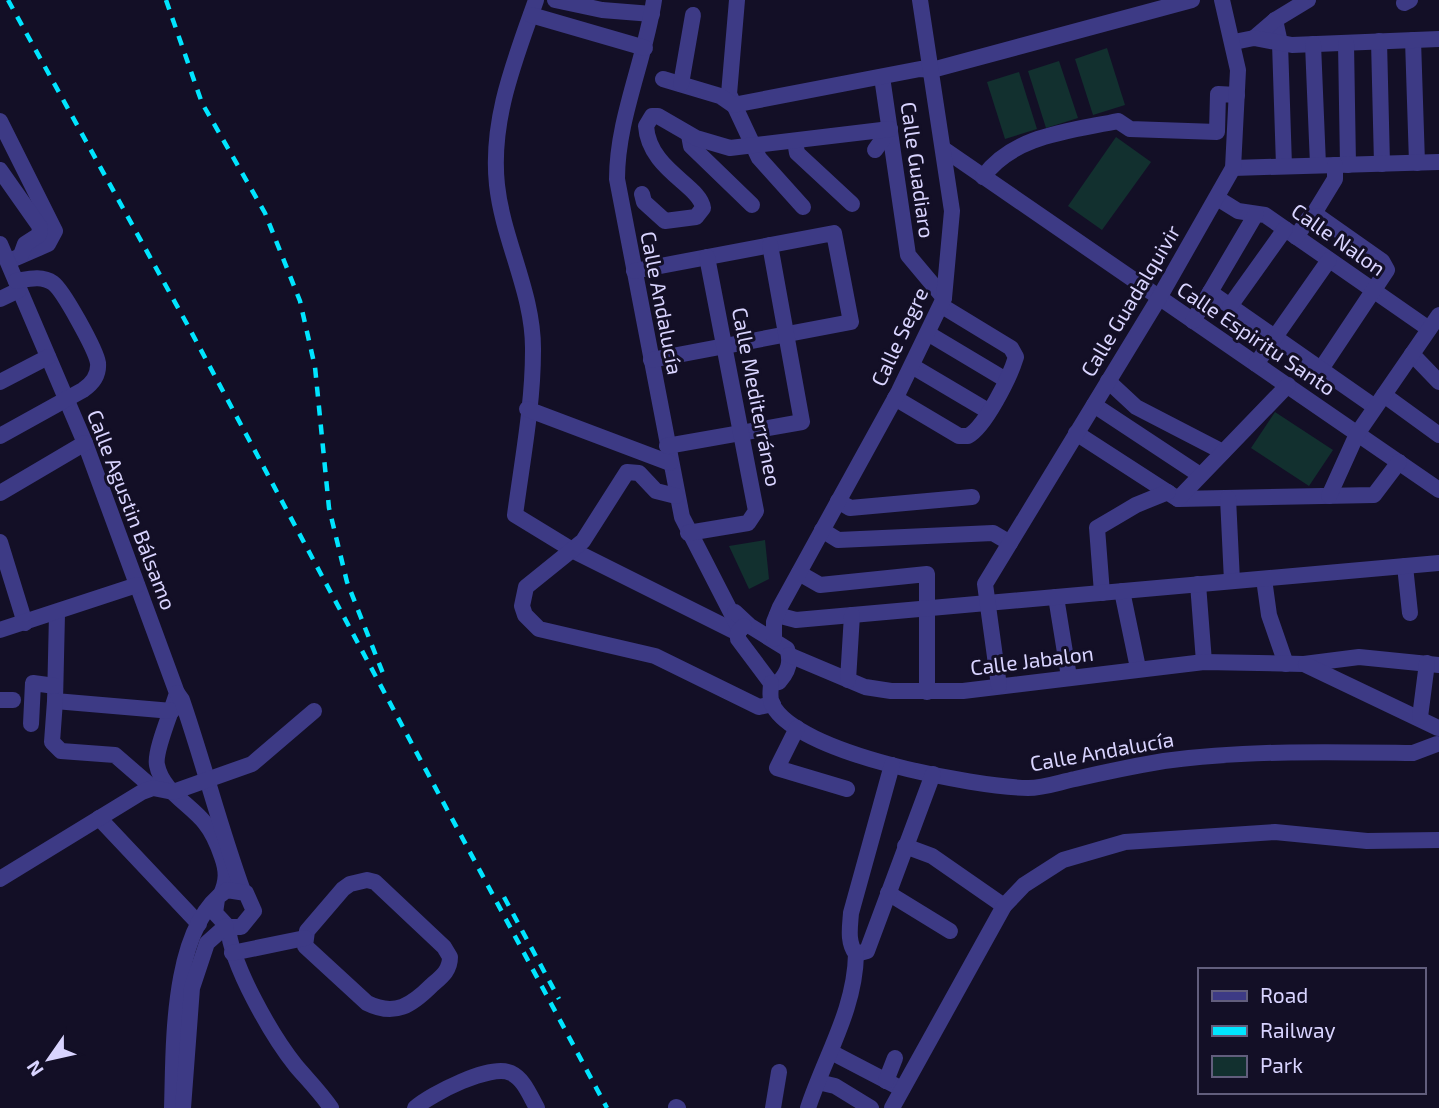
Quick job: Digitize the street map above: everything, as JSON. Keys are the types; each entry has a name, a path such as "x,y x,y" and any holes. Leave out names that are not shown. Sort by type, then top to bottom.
{"street":[{"path":"555,0 602,10 653,7"},
{"path":"737,0 729,93 759,158 803,207"},
{"name":"Calle Segre","path":"789,655 783,645 756,626 799,573 895,398 943,302 952,211 945,150 920,0"},
{"path":"663,79 720,96 733,105 882,76 932,70 1192,0"},
{"name":"Calle Guadalquivir","path":"999,687 985,584 1159,298 1233,168 1238,70 1223,0"},
{"path":"1254,38 1275,20 1308,0"},
{"name":"Calle Andalucía","path":"653,7 617,157 617,179 676,496 688,533 731,608 756,626 740,642 771,683"},
{"path":"645,48 533,8 510,74 496,136 497,187 525,291 534,350 515,515 574,551 714,622 756,626 788,620 1439,563"},
{"path":"681,84 693,15"},
{"path":"1275,20 1280,43 1284,166"},
{"path":"1234,42 1254,38 1280,43 1313,44 1439,39"},
{"path":"1413,40 1417,163"},
{"path":"1379,41 1382,164"},
{"path":"1230,306 1291,233 1313,215 1342,165 1346,43"},
{"path":"1313,44 1318,165"},
{"name":"Calle Guadiaro","path":"882,76 908,256 943,302 1011,348 1016,357 1006,380"},
{"path":"983,177 999,157 1038,139 1118,121 1130,129 1217,132 1218,94 1237,95"},
{"path":"642,194 644,202 660,219 671,222 699,214 703,208 699,197 653,152 647,140 647,123 652,116 658,116 689,135 730,148 890,129"},
{"path":"0,121 46,224"},
{"path":"876,150 890,129"},
{"path":"689,135 691,146 751,205"},
{"path":"795,141 797,153 852,204"},
{"name":"Calle Espiritu Santo","path":"945,150 1439,490"},
{"path":"1233,168 1439,162"},
{"path":"0,170 46,224"},
{"name":"Calle Nalon","path":"1217,198 1238,211 1265,215 1429,329"},
{"path":"1193,321 1256,214"},
{"path":"1313,215 1385,264 1387,273 1321,369"},
{"path":"15,258 25,244 40,235 46,224"},
{"path":"634,271 834,233 851,322 651,360"},
{"name":"Calle Agustin Bálsamo","path":"0,244 15,258 17,285 85,443 191,726 219,827 243,891"},
{"path":"527,409 669,454 742,433 802,422 770,245"},
{"name":"Calle Mediterráneo","path":"688,533 744,524 754,518 756,506 707,257"},
{"path":"1256,364 1329,260"},
{"path":"0,299 17,285 45,279 59,288 95,353 98,370 90,385 0,436"},
{"path":"1210,292 1321,369 1439,435"},
{"path":"1329,496 1357,434 1439,314"},
{"path":"895,398 962,437 979,428 1006,380 929,334"},
{"path":"1412,354 1439,382"},
{"path":"0,382 48,357"},
{"path":"912,366 988,411"},
{"path":"1108,381 1136,407 1223,452"},
{"path":"1173,495 1200,475 1288,385"},
{"path":"1094,405 1200,475"},
{"path":"1076,432 1173,495"},
{"path":"2,491 85,443"},
{"path":"1102,593 1097,528 1136,505 1173,495 1228,498 1374,495 1399,462"},
{"path":"676,496 656,491 639,473 627,472 574,551 526,587 523,596 525,615 539,629 655,656 759,707 772,704 771,683 779,681 786,673 789,655"},
{"path":"838,501 849,508 972,497"},
{"path":"1228,498 1232,582"},
{"path":"822,530 838,540 993,533 1010,543"},
{"path":"0,542 25,623"},
{"path":"1405,566 1410,613"},
{"path":"799,573 820,585 927,574 927,692"},
{"path":"1264,579 1269,615 1286,664"},
{"path":"1198,584 1204,662"},
{"path":"0,630 57,614 137,585"},
{"path":"1122,591 1138,668"},
{"path":"1056,597 1069,677"},
{"path":"714,622 724,621 731,608"},
{"path":"57,614 51,742 61,751 115,755 153,788 173,792 252,764 314,711"},
{"path":"848,680 852,615"},
{"name":"Calle Jabalon","path":"789,655 876,690 927,692 999,687 1204,662 1304,664 1405,655 1433,664"},
{"path":"1304,664 1420,717 1438,736"},
{"path":"1420,717 1433,664"},
{"path":"31,723 33,683 55,693 172,710"},
{"path":"177,693 155,756 157,769 173,792 196,813 215,837 226,876 215,913 227,927 232,953 267,1023 295,1065 331,1108"},
{"name":"Calle Andalucía","path":"772,704 797,728 828,746 933,774 1031,788 1115,770 1215,755 1413,753 1438,736"},
{"path":"164,736 172,727 191,726"},
{"path":"797,728 777,768 846,789"},
{"path":"808,1108 849,1007 856,954 851,948 849,935 851,913 892,765"},
{"path":"856,954 867,951 933,774"},
{"path":"0,879 153,788"},
{"path":"99,818 194,919"},
{"path":"892,1108 1004,906 1024,885 1063,860 1125,842 1275,832 1367,841 1439,840"},
{"path":"905,846 932,856 1004,906"},
{"path":"367,880 375,883 444,947 450,964 444,975 413,1004 390,1010 379,1009 367,1003 309,952 305,938 312,924 343,889 350,884 367,880"},
{"path":"172,1108 180,986 194,919 219,897 233,889 243,891 253,904 251,918 241,927 227,927 207,943 192,988 183,1108"},
{"path":"888,893 950,931"},
{"path":"232,953 305,938"},
{"path":"831,1052 902,1089"},
{"path":"886,1081 895,1058"},
{"path":"415,1108 493,1069 513,1073 521,1079 537,1108"},
{"path":"773,1108 779,1072"},
{"path":"818,1082 835,1086 871,1108"}],"green space":[{"path":"1107,48 1125,105 1093,115 1075,59"},
{"path":"1059,61 1078,118 1046,128 1028,71"},
{"path":"1019,72 1037,129 1005,139 987,82"},
{"path":"1116,137 1151,162 1102,230 1068,206"},
{"path":"1275,412 1333,450 1309,486 1251,448"},
{"path":"765,540 769,579 749,589 729,546"}],"railway":[{"path":"8,0 187,324 607,1108"},
{"path":"166,0 202,103 265,213 300,301 315,367 329,508 347,582 384,676"},
{"path":"504,897 559,999"}]}
